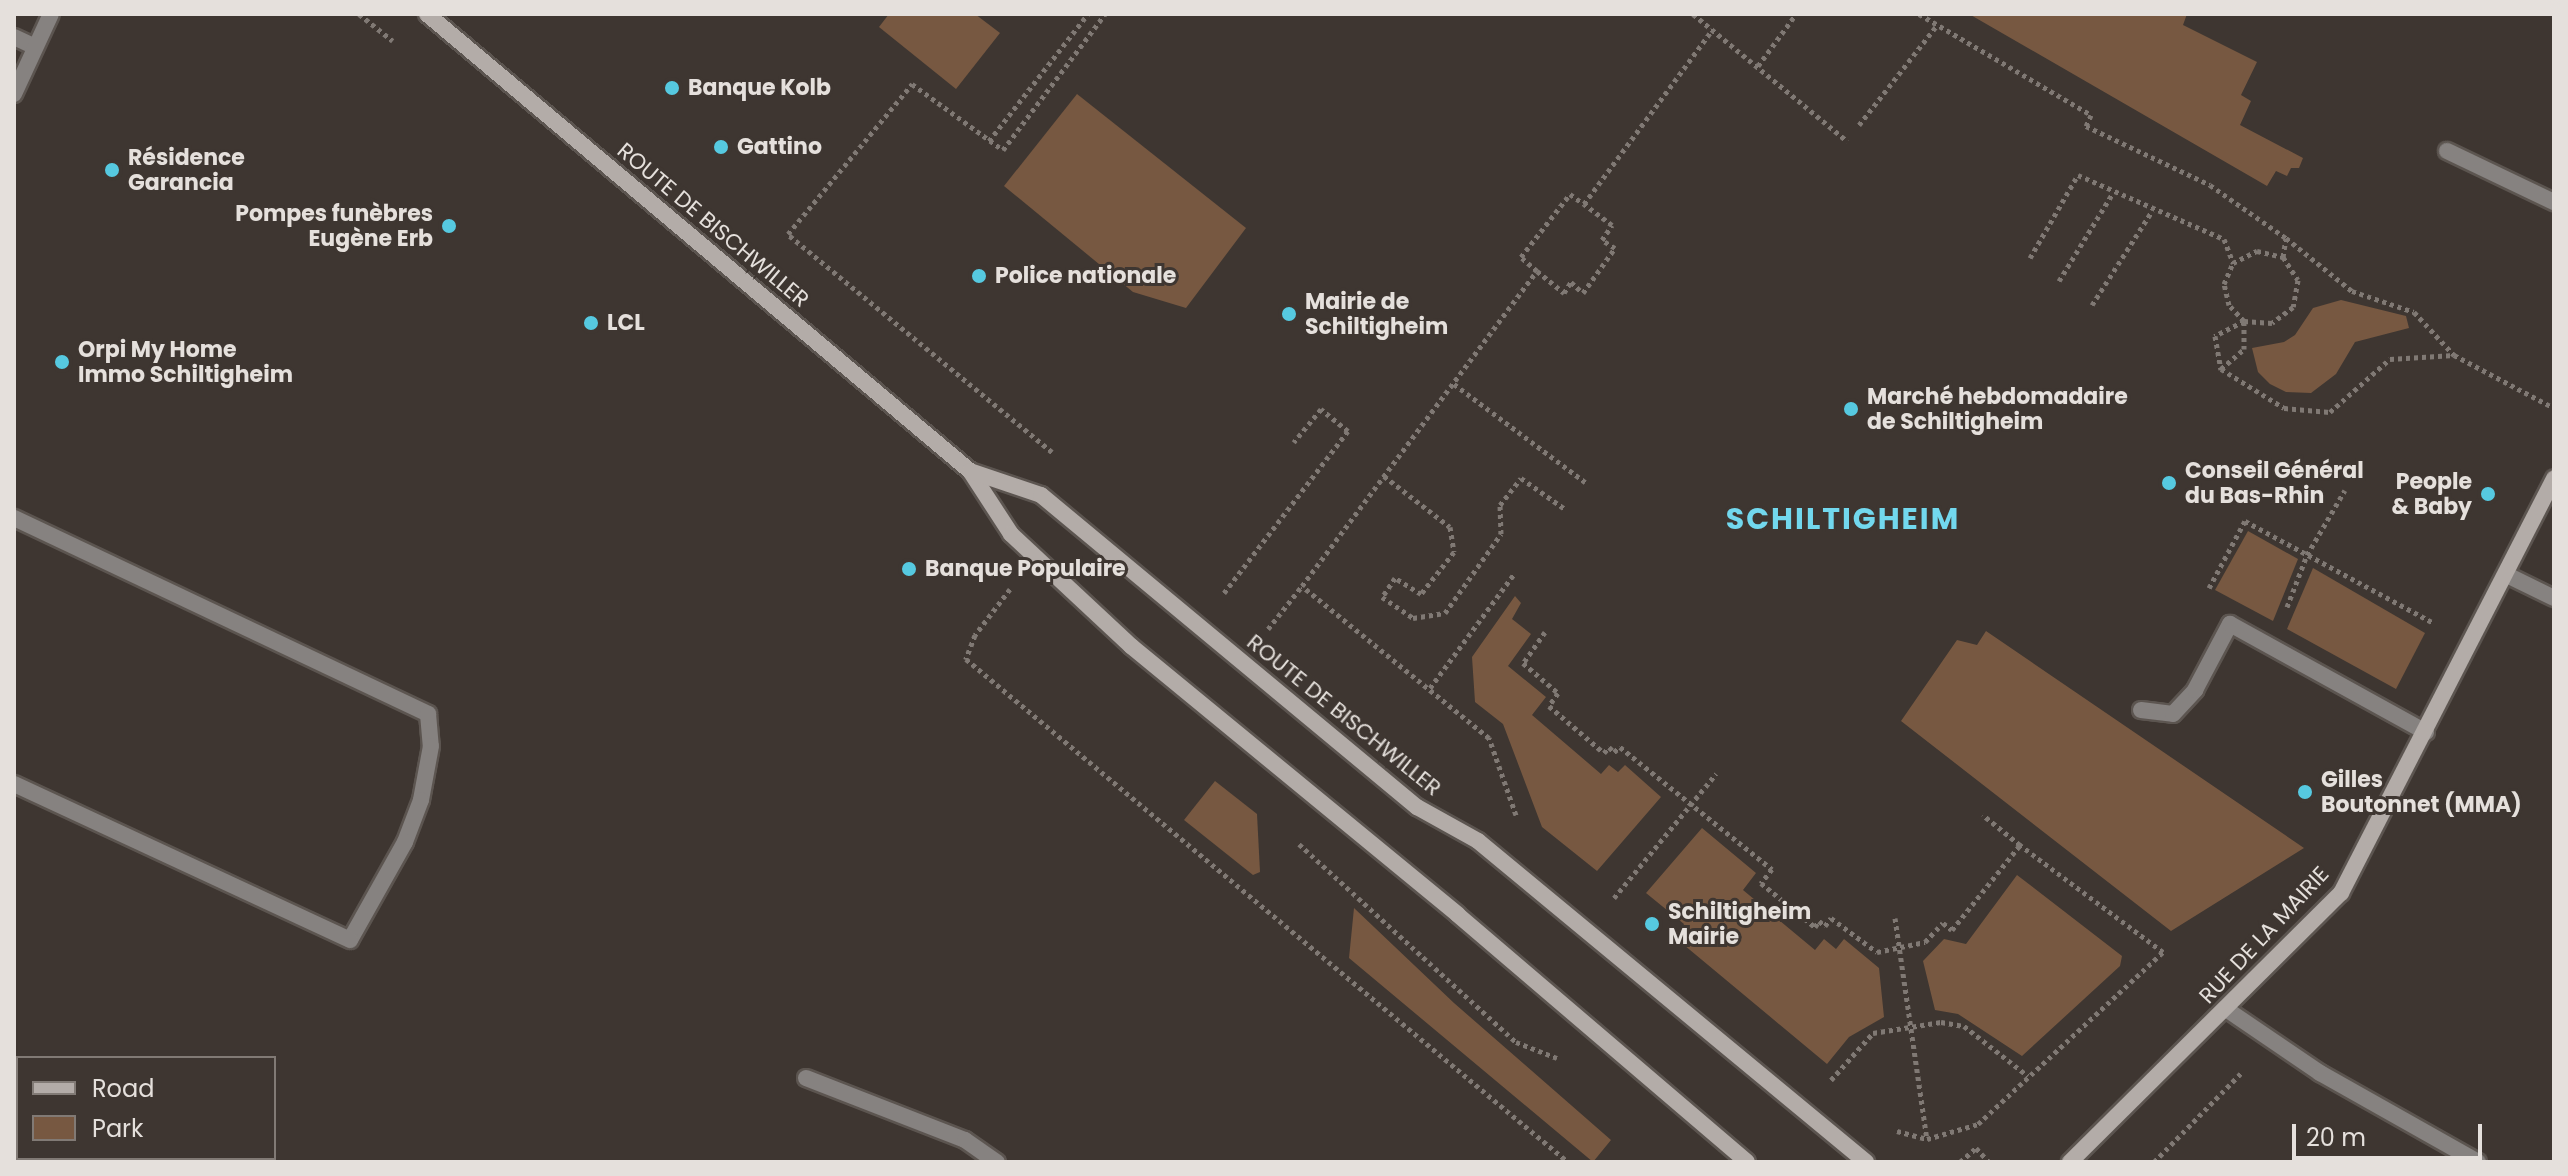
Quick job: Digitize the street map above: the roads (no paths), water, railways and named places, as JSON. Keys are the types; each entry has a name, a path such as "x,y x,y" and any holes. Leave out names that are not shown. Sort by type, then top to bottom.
{"main road":[{"name":"ROUTE DE BISCHWILLER","path":"427,14 970,471 1011,534 1084,605 1747,1162"},
{"name":"ROUTE DE BISCHWILLER","path":"970,471 1041,495 1417,807 1478,841 1866,1162"},
{"name":"RUE DE LA MAIRIE","path":"2070,1162 2341,893 2473,643 2554,479"}],"street":[{"path":"14,94 51,14"},
{"path":"14,37 35,47"},
{"path":"2447,151 2554,202"},
{"path":"14,518 428,714 431,746 421,800 405,842 350,940 14,784"},
{"path":"2507,575 2554,598"},
{"path":"2141,710 2173,714 2195,690 2230,624 2426,732"},
{"path":"2226,1009 2478,1162"},
{"path":"806,1078 965,1140 997,1162"}],"place":[{"name":"Banque Kolb","path":"672,88"},
{"name":"Gattino","path":"721,147"},
{"name":"Résidence Garancia","path":"112,170"},
{"name":"Pompes funèbres Eugène Erb","path":"449,226"},
{"name":"Police nationale","path":"979,276"},
{"name":"Mairie de Schiltigheim","path":"1289,314"},
{"name":"LCL","path":"591,323"},
{"name":"Orpi My Home Immo Schiltigheim","path":"62,362"},
{"name":"Marché hebdomadaire de Schiltigheim","path":"1851,409"},
{"name":"Conseil Général du Bas-Rhin","path":"2169,483"},
{"name":"People & Baby","path":"2488,494"},
{"name":"Banque Populaire","path":"909,569"},
{"name":"Gilles Boutonnet (MMA)","path":"2305,792"},
{"name":"Schiltigheim Mairie","path":"1652,924"}],"district":[{"name":"SCHILTIGHEIM","path":"1843,519"}]}
